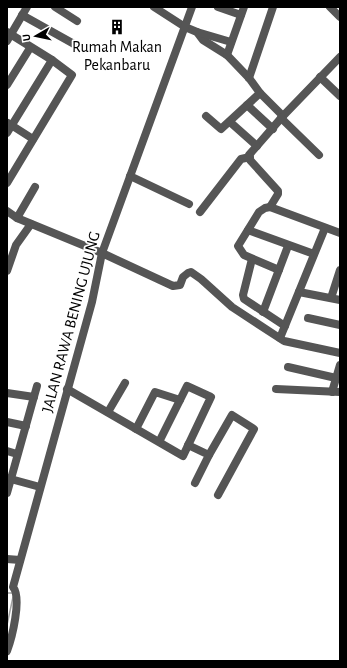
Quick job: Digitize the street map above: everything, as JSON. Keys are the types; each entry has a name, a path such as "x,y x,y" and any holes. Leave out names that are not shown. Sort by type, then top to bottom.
{"street":[{"path":"55,7 77,21"},
{"name":"JALAN RAWA BENING UJUNG","path":"7,651 11,640 18,597 10,587 20,560 92,302 102,252 192,7"},
{"path":"218,7 241,15"},
{"path":"227,55 244,7"},
{"path":"249,78 273,7"},
{"path":"330,7 340,17"},
{"path":"160,8 185,27 231,42"},
{"path":"7,183 72,75 52,60 8,36 24,9 83,49"},
{"path":"197,32 203,40 227,55 282,117 319,155"},
{"path":"7,85 30,48"},
{"path":"250,157 249,155 282,117 340,57"},
{"path":"7,133 9,124 52,60"},
{"path":"320,77 340,96"},
{"path":"206,116 221,129 260,93"},
{"path":"247,105 273,129"},
{"path":"230,122 257,146"},
{"path":"9,124 33,139"},
{"path":"250,157 278,191 278,194 270,207"},
{"path":"200,212 242,160 250,157"},
{"path":"130,176 189,204"},
{"path":"17,218 35,187"},
{"path":"279,270 244,256 238,246 259,212 265,208 270,207 340,233"},
{"path":"7,211 17,218 102,252 173,286 180,285 182,278 188,272 191,272 232,307 280,338 288,342 340,352"},
{"path":"7,271 16,245 31,224"},
{"path":"280,338 325,228"},
{"path":"248,230 288,246 314,254"},
{"path":"263,312 288,246"},
{"path":"252,259 243,295 244,299 285,326"},
{"path":"299,292 336,299 340,270"},
{"path":"308,318 340,325"},
{"path":"276,389 336,392 336,378 340,366"},
{"path":"288,367 336,378"},
{"path":"108,412 125,383"},
{"path":"7,493 9,479 37,386"},
{"path":"68,389 183,456 211,397 187,386 159,442"},
{"path":"136,429 155,392 180,400"},
{"path":"7,393 34,397"},
{"path":"195,483 232,415 254,429 218,495"},
{"path":"7,422 26,426"},
{"path":"188,445 209,455"},
{"path":"7,451 17,454"},
{"path":"9,479 40,487"},
{"path":"7,559 20,560"}],"waterway":[{"path":"7,593 12,593"},
{"path":"7,625 13,597"}],"place":[{"name":"Rumah Makan Pekanbaru","path":"117,27"}]}
